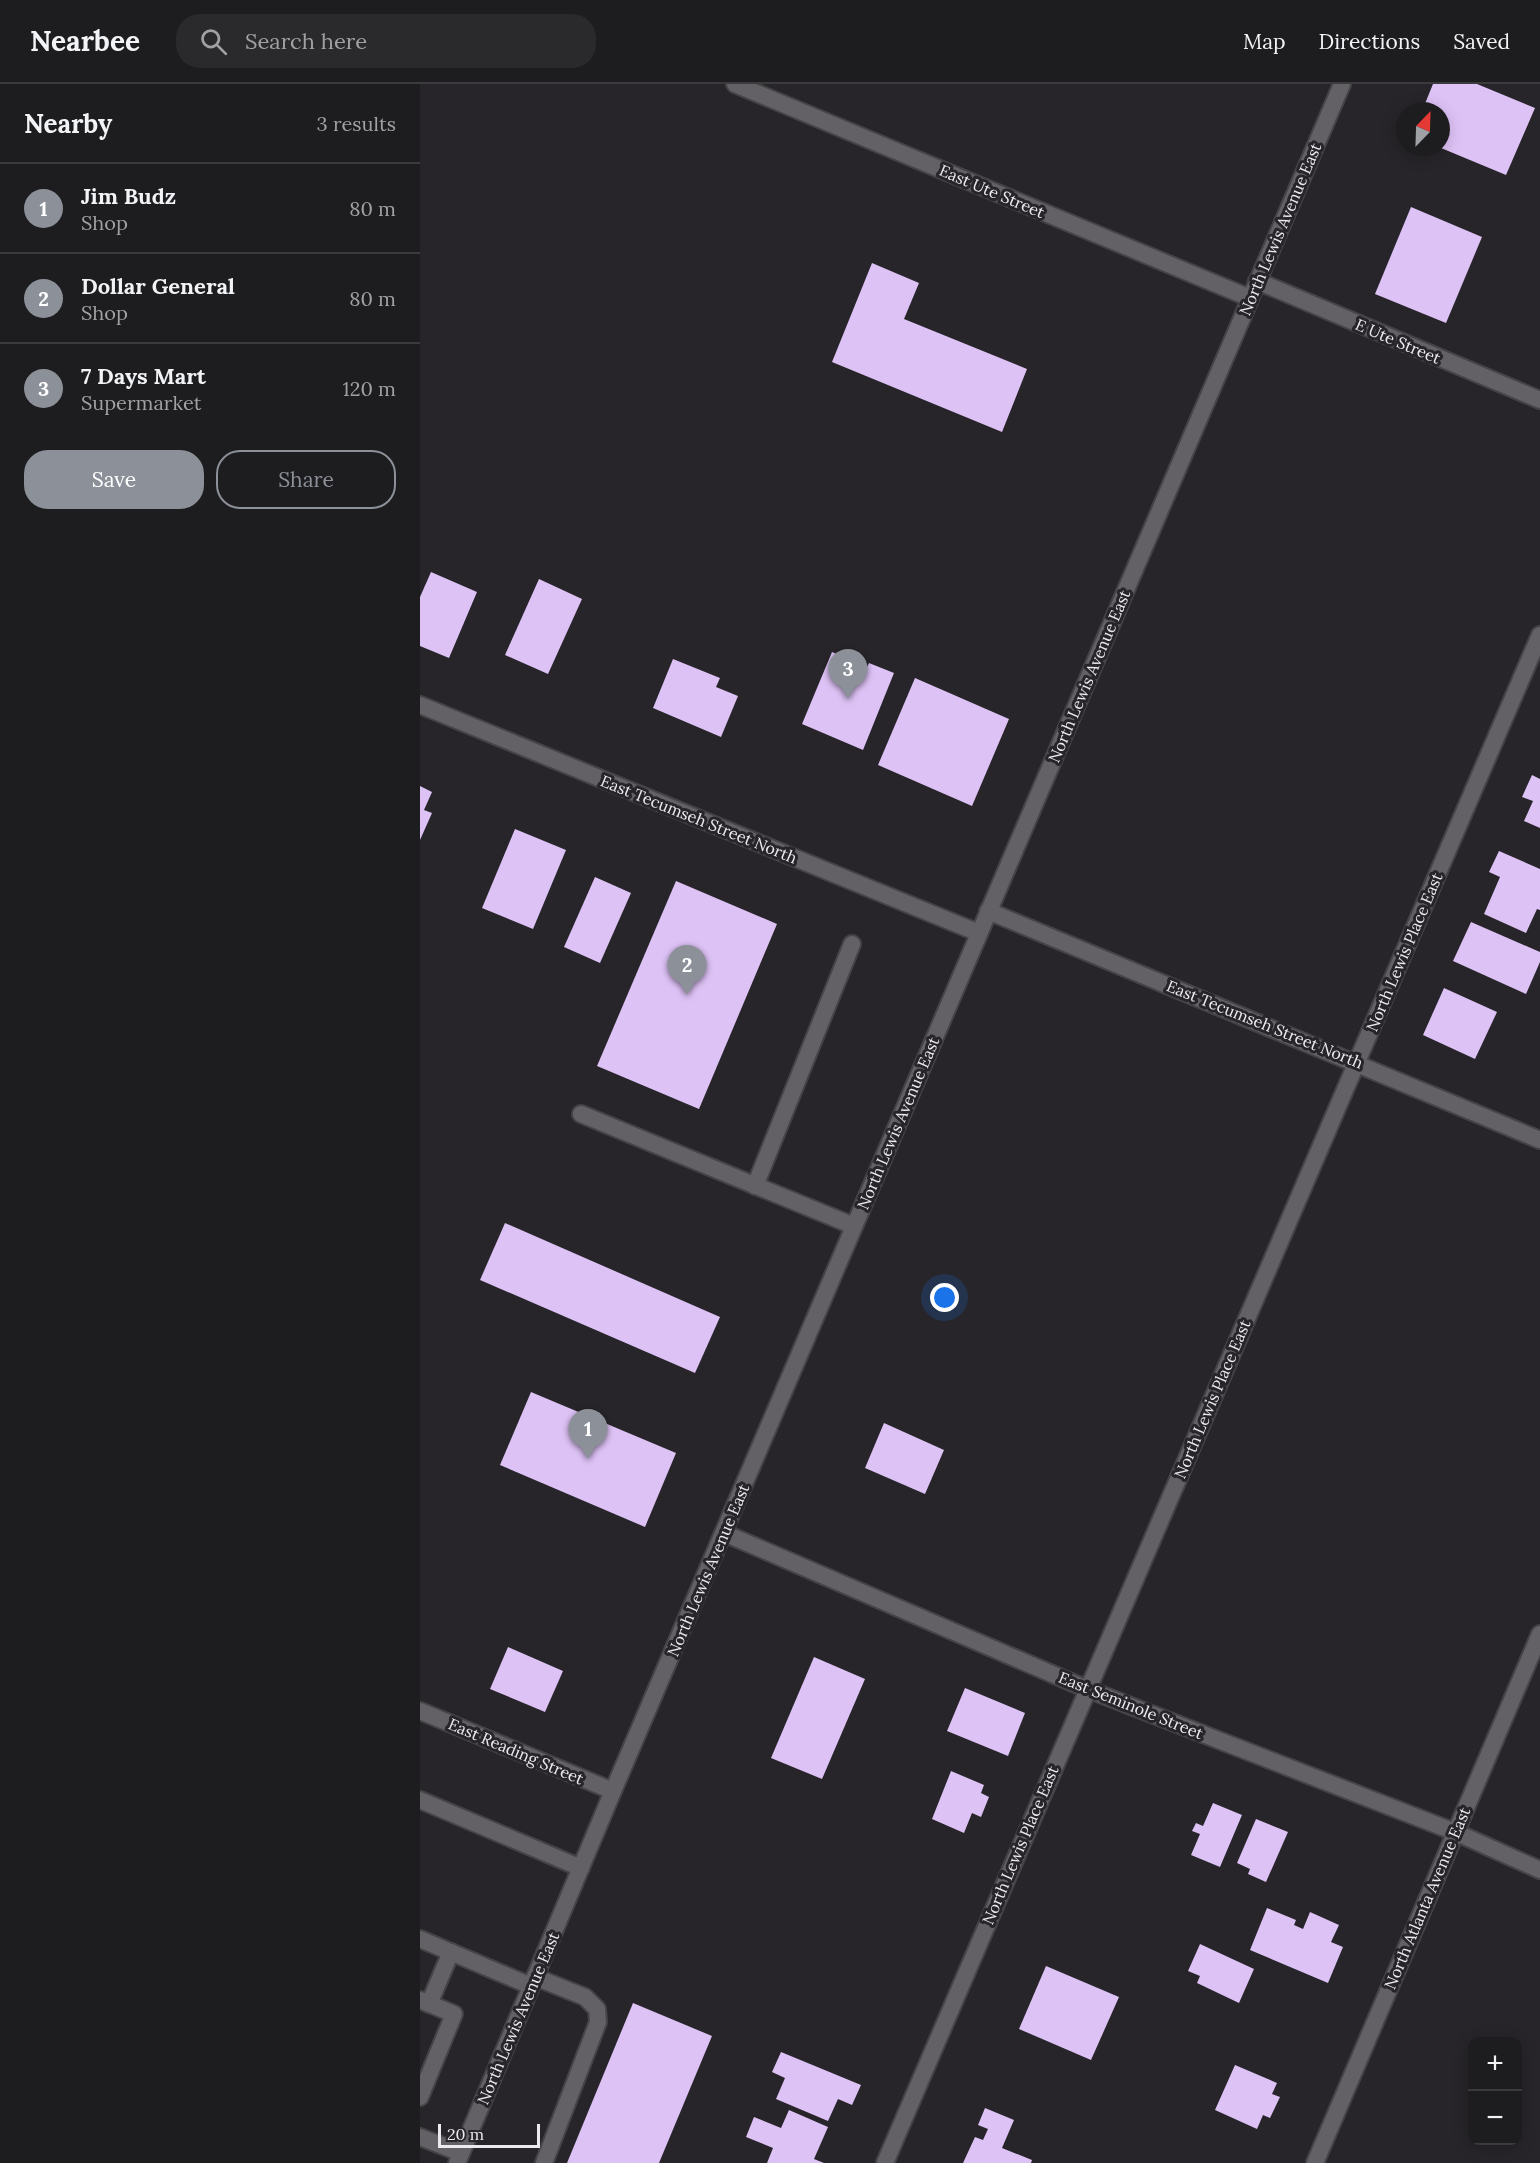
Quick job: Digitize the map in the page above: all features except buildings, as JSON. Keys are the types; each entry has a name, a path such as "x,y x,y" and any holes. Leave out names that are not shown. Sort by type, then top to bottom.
{"street":[{"name":"East Ute Street","path":"735,84 1250,297"},
{"name":"North Lewis Avenue East","path":"459,2158 612,1791 1342,84"},
{"name":"E Ute Street","path":"1257,281 1540,400"},
{"name":"North Lewis Place East","path":"885,2163 1540,635"},
{"name":"East Tecumseh Street North","path":"420,705 979,933"},
{"name":"East Tecumseh Street North","path":"988,911 1357,1062 1540,1140"},
{"path":"755,1186 852,944"},
{"path":"581,1114 854,1226"},
{"name":"East Seminole Street","path":"724,1533 1087,1689 1455,1832 1540,1870"},
{"name":"North Atlanta Avenue East","path":"1315,2163 1540,1634"},
{"name":"East Reading Street","path":"420,1711 612,1791"},
{"path":"420,1800 581,1868"},
{"path":"420,1939 533,1981 585,1997 597,2009 598,2022 544,2163"},
{"path":"420,2097 454,2014 425,2002 451,1952"},
{"path":"420,2137 459,2158"}],"place":[{"name":"7 Days Mart","path":"848,699"},
{"name":"Dollar General","path":"687,995"},
{"name":"Jim Budz","path":"588,1459"}]}
